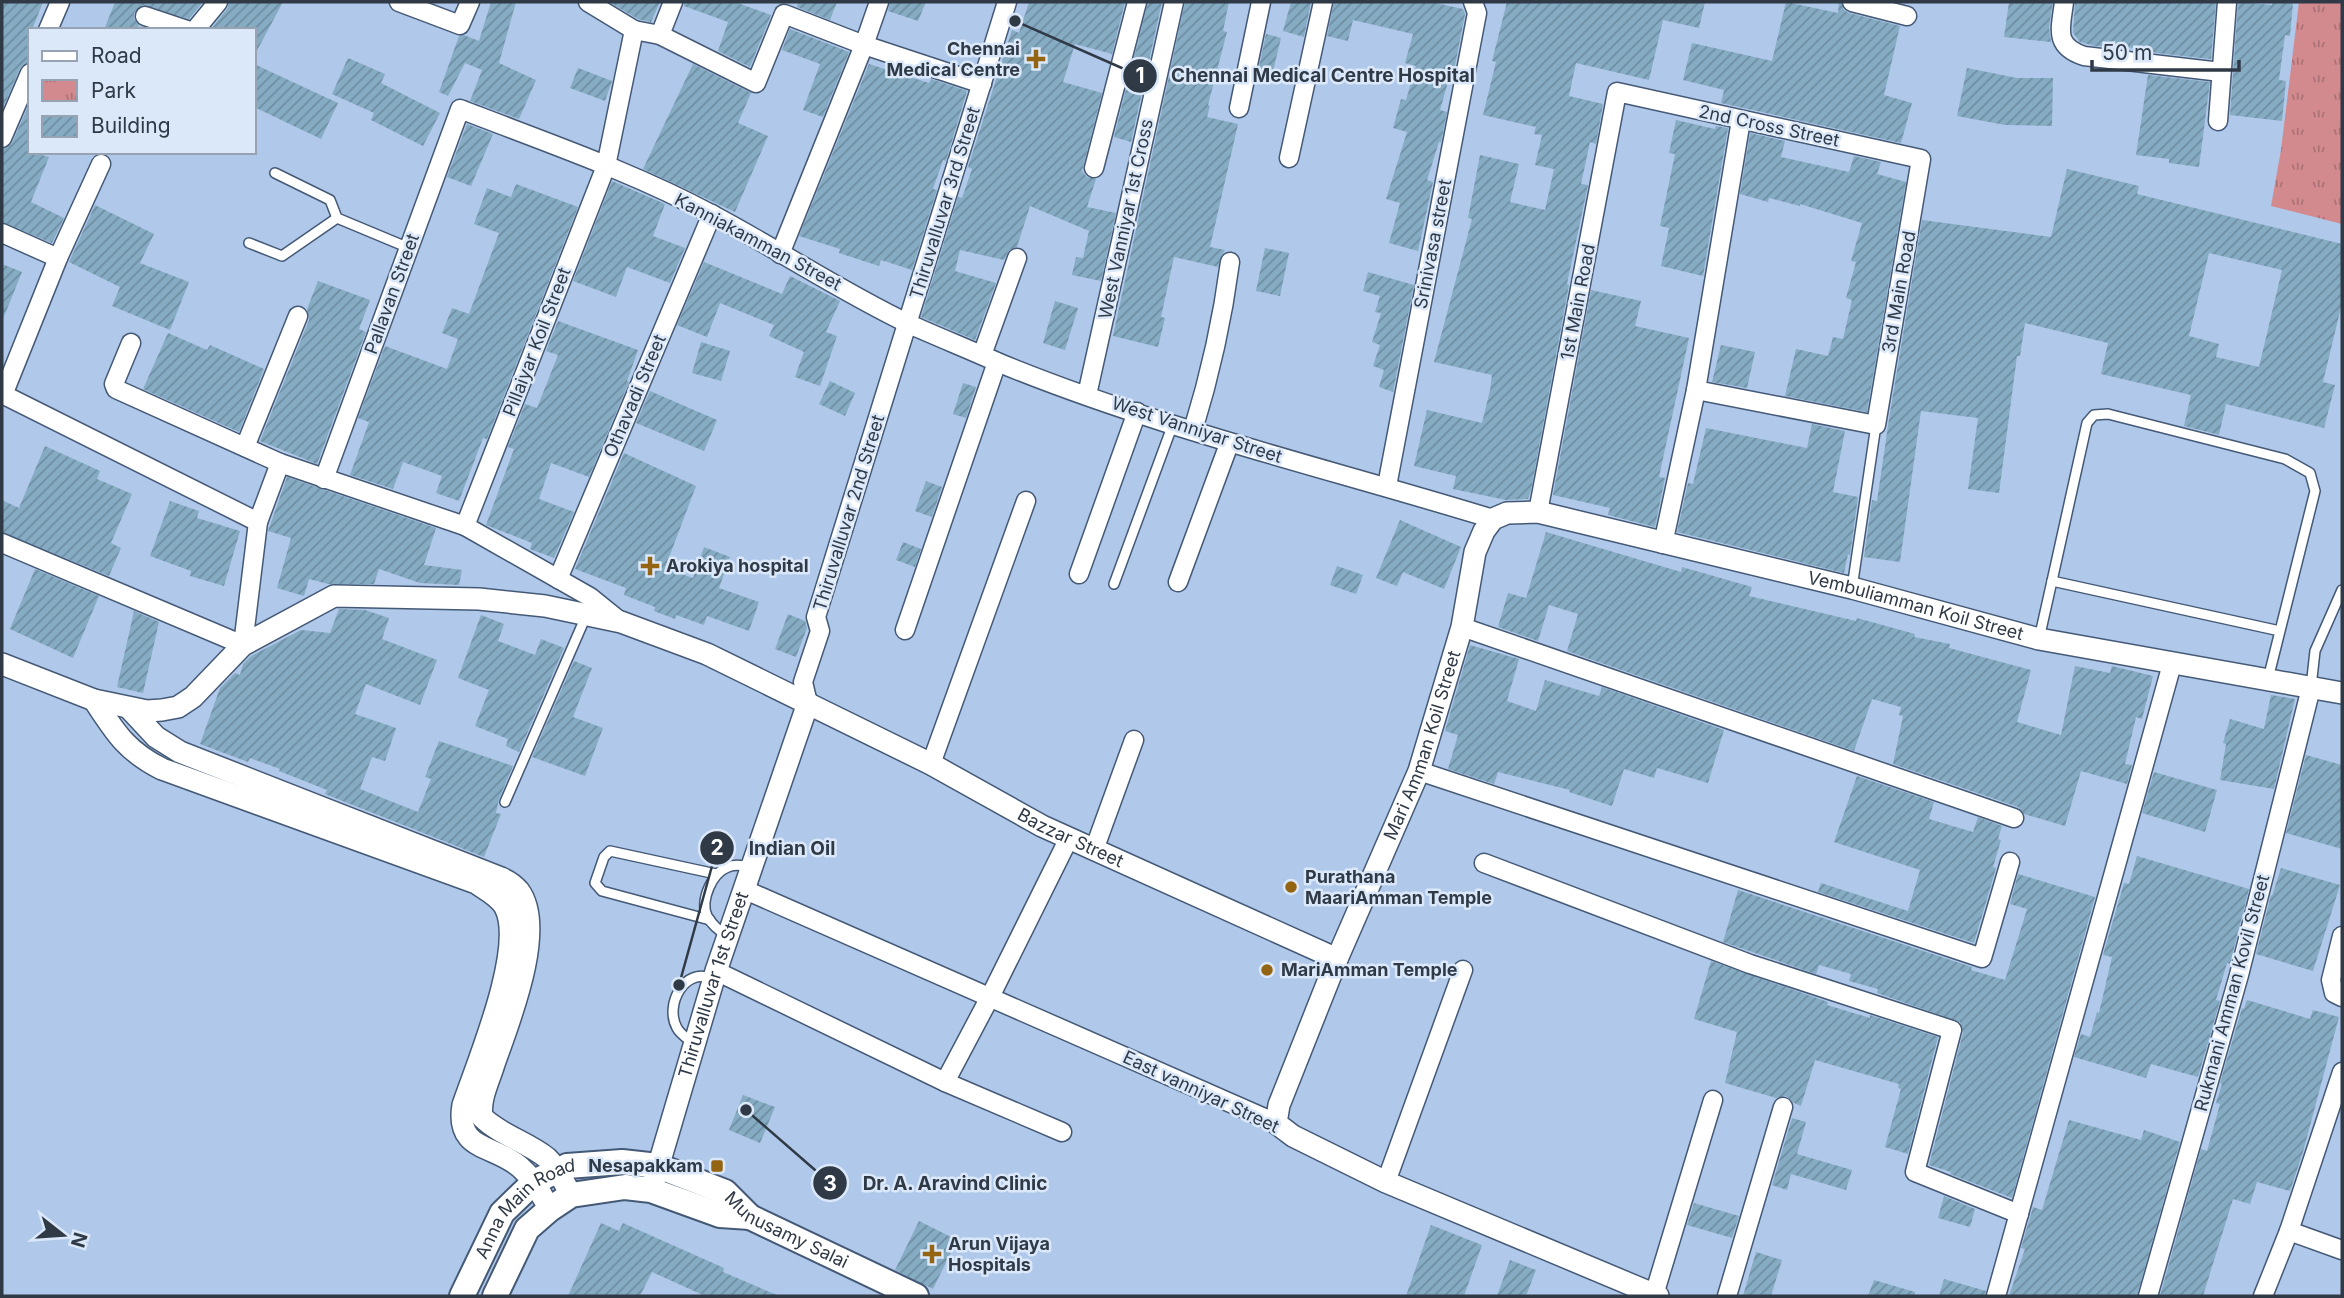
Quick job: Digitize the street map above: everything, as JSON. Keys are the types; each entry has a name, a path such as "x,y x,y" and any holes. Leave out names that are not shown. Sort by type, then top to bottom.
{"main road":[{"name":"Anna Main Road","path":"462,1296 502,1213 534,1182 566,1166 622,1162 655,1178"},
{"name":"Anna Main Road","path":"495,1296 527,1229 550,1209 571,1195 625,1187 655,1178"},
{"name":"Munusamy Salai","path":"655,1178 725,1192 750,1217 915,1296"}],"street":[{"path":"49,28 60,2"},
{"path":"197,28 218,2"},
{"path":"399,2 460,24 470,2"},
{"path":"588,2 634,30 660,36 756,83 784,14 864,45 982,84"},
{"path":"660,36 673,2"},
{"path":"780,254 879,2"},
{"name":"Thiruvalluvar 3rd Street","path":"908,323 1007,2"},
{"path":"1094,168 1136,2"},
{"name":"West Vanniyar 1st Cross","path":"1087,395 1174,2"},
{"path":"1239,108 1261,2"},
{"path":"1289,158 1323,2"},
{"name":"Srinivasa street","path":"1387,486 1477,13 1473,2"},
{"path":"1852,2 1907,16"},
{"path":"2064,2 2060,36 2065,47 2074,53 2221,72"},
{"path":"2218,121 2227,2"},
{"path":"145,16 181,28"},
{"name":"Pillaiyar Koil Street","path":"465,526 606,166 634,30"},
{"path":"2,138 28,78"},
{"name":"2nd Cross Street","path":"1617,92 1921,159"},
{"name":"1st Main Road","path":"1538,512 1617,92"},
{"name":"Kanniakamman Street","path":"460,108 606,166 712,214 908,323"},
{"name":"Pallavan Street","path":"324,479 460,108"},
{"path":"1663,544 1696,390 1741,120"},
{"name":"3rd Main Road","path":"1876,425 1921,159"},
{"path":"102,164 58,258 2,394 258,522"},
{"name":"Othavadi Street","path":"558,579 712,214"},
{"path":"2,233 58,258"},
{"path":"905,629 990,359 1017,258"},
{"path":"1193,430 1222,322 1230,262"},
{"path":"245,447 298,316"},
{"name":"West Vanniyar Street","path":"908,323 990,359 1229,444 1387,486 1493,519"},
{"name":"Thiruvalluvar 2nd Street","path":"808,703 803,682 820,631 816,617 908,323"},
{"path":"131,343 114,384 116,388 280,463 465,526 590,597 621,622"},
{"path":"1696,390 1876,425"},
{"path":"1079,574 1136,412"},
{"path":"1178,582 1229,444"},
{"path":"243,645 258,522 280,463"},
{"path":"931,764 1026,501"},
{"name":"Vembuliamman Koil Street","path":"1493,519 1507,513 1538,512 1852,588 2039,639 2342,694"},
{"name":"Mari Amman Koil Street","path":"1276,1123 1279,1105 1337,959 1419,771 1462,627 1475,552 1484,531 1493,519"},
{"path":"2,542 243,645"},
{"path":"2,664 94,700 147,711 178,707 209,683 243,645 334,596 479,599 545,606 621,622 707,654 808,703"},
{"path":"1462,627 2014,818"},
{"path":"1996,1296 2172,664"},
{"name":"Rukmani Amman Kovil Street","path":"2148,1296 2239,975 2311,688"},
{"path":"94,700 123,743 145,761 475,883 500,899 511,926 508,954 497,1006 460,1121 463,1130 474,1141 521,1167 534,1182 550,1209"},
{"name":"Bazzar Street","path":"808,703 931,764 1069,838 1337,959"},
{"name":"Thiruvalluvar 1st Street","path":"655,1178 727,936 808,703"},
{"path":"129,708 156,737 180,752 501,878 519,891 529,922 523,972 481,1109 482,1117 493,1127 548,1159 557,1169 571,1195"},
{"path":"1094,850 1134,740"},
{"path":"1419,771 1982,958 2010,862"},
{"path":"945,1082 1069,838"},
{"path":"1484,863 1750,964 1952,1030 1915,1172 2019,1214"},
{"name":"East vanniyar Street","path":"743,889 1276,1123 1293,1136 1386,1182 1656,1295"},
{"path":"2342,936 2331,980 2334,993 2342,997"},
{"path":"1386,1182 1463,970"},
{"path":"715,975 945,1082 1062,1132"},
{"path":"2263,1296 2289,1231 2342,1072"},
{"path":"1656,1295 1713,1100"},
{"path":"1727,1296 1783,1107"},
{"path":"2289,1231 2342,1250"}],"lane":[{"path":"275,173 330,200 337,218 409,248"},
{"path":"249,243 282,256 337,218"},
{"path":"2039,639 2087,423 2094,415 2108,414 2285,458 2310,473 2315,491 2268,679"},
{"path":"1114,584 1173,424"},
{"path":"1852,588 1876,425"},
{"path":"2052,580 2280,631"},
{"path":"2311,688 2315,651 2342,590"},
{"path":"505,802 587,614"},
{"path":"710,920 601,891 595,883 604,857 610,851 716,874"},
{"path":"727,936 717,930 710,920 705,902 716,874 726,867 751,867"},
{"path":"694,1045 677,1028 674,1009 681,986 688,978 715,975"}],"green space":[{"path":"2299,2 2342,2 2342,224 2271,206 2281,150"}],"building":[{"path":"2,2 43,2 33,28 28,28 28,63 20,68 2,110"},
{"path":"115,2 203,2 189,19 142,5 134,13 138,28 105,28"},
{"path":"229,2 283,2 256,52 256,28 212,28 227,9"},
{"path":"491,2 516,2 499,63 536,80 519,119 470,101 482,70 465,63 448,96 439,92 459,36 464,35 479,41"},
{"path":"609,2 660,2 651,22 638,19"},
{"path":"684,2 735,2 771,15 750,67 718,51 728,22 684,6"},
{"path":"798,2 837,2 830,20 797,7"},
{"path":"890,2 926,2 918,21 888,11"},
{"path":"1029,2 1125,2 1112,54 1075,44 1063,82 1102,93 1082,171 1087,177 1096,179 1087,207 1116,213 1101,281 1072,275 1076,257 1083,258 1089,231 1030,206 1017,247 1009,250 1004,260 960,250 955,271 996,283 975,340 921,317 958,197 962,198 972,169 968,167 1012,30 1019,33"},
{"path":"1148,2 1162,2 1131,142 1114,137"},
{"path":"1185,2 1229,2 1223,31 1227,32 1207,117 1238,124 1210,247 1225,250 1218,267 1174,257 1161,317 1165,318 1158,347 1113,336"},
{"path":"1291,2 1311,2 1304,37 1283,31"},
{"path":"1334,2 1431,2 1463,9 1465,14 1453,76 1450,75 1440,110 1447,112 1441,142 1427,180 1433,182 1418,251 1389,243 1400,203 1386,199 1407,132 1393,128 1401,99 1406,100 1416,66 1405,63 1413,34 1353,20 1348,41 1327,36"},
{"path":"1507,2 1705,2 1699,28 1663,20 1649,80 1576,63 1569,96 1603,104 1596,144 1590,142 1581,184 1588,185 1567,284 1569,285 1531,490 1528,499 1506,500 1453,489 1456,476 1414,466 1427,410 1482,423 1490,390 1492,375 1434,362 1472,219 1468,218 1480,155 1519,164 1510,202 1545,210 1554,169 1535,165 1542,135 1534,134 1536,127 1483,115 1496,62 1492,61"},
{"path":"1786,2 1838,13 1841,2 1844,10 1849,13 1900,26 1884,95 1912,103 1901,143 1721,103 1724,90 1683,80 1692,43 1772,61"},
{"path":"2009,2 2053,2 2049,27 2051,42 2004,37"},
{"path":"2075,2 2216,2 2211,59 2080,42 2073,33"},
{"path":"2238,2 2272,5 2272,2 2293,3 2290,36 2285,35 2279,80 2286,81 2282,121 2230,115"},
{"path":"790,29 849,52 823,117 803,110 820,64 782,50"},
{"path":"1266,34 1281,38 1270,84 1256,81"},
{"path":"348,58 385,74 381,83 440,113 423,146 371,120 374,113 332,94"},
{"path":"693,64 751,93 738,123 768,136 735,212 643,169"},
{"path":"869,64 929,83 931,79 967,91 946,161 943,160 933,189 937,190 912,270 881,260 879,266 839,253 840,249 799,236"},
{"path":"256,65 338,103 321,139 256,108"},
{"path":"578,68 612,81 605,101 570,88"},
{"path":"1967,68 2017,78 2053,78 2052,126 2005,125 1957,116"},
{"path":"2148,75 2210,82 2199,167 2169,163 2169,159 2136,155"},
{"path":"28,107 28,154 49,157 31,202 64,218 52,243 2,222 2,149 12,143"},
{"path":"1676,120 1715,129 1716,126 1728,128 1703,276 1661,266 1669,228 1660,226 1675,154 1669,153"},
{"path":"467,124 493,134 471,186 447,177"},
{"path":"1750,133 1785,141 1781,157 1849,172 1854,156 1881,162 1877,174 1906,182 1867,412 1785,396 1796,349 1828,356 1833,337 1843,339 1852,300 1846,298 1856,262 1851,261 1862,223 1800,204 1769,198 1768,202 1740,194"},
{"path":"2067,169 2139,186 2137,194 2342,244 2342,303 2323,382 2335,385 2324,428 2226,404 2219,435 2184,426 2191,395 2101,374 2108,343 2025,323 2020,356 2017,356 1999,493 1968,489 1978,418 1921,411 1900,562 1864,557 1872,500 1877,501 1922,220 2051,237","holes":["2209,253 2282,270 2259,367 2216,357 2219,344 2189,336"]},
{"path":"612,181 665,204 653,236 685,248 670,283 627,267 616,297 573,281"},
{"path":"516,184 578,207 487,439 483,438 459,501 436,493 442,476 403,462 393,489 350,475 369,422 358,418 385,346 447,369 458,339 442,333 452,308 469,314 499,233 474,224 487,188 511,197"},
{"path":"95,205 154,234 140,263 189,282 170,330 112,306 120,287 69,262"},
{"path":"1265,248 1289,253 1280,296 1256,291"},
{"path":"704,262 782,294 790,276 840,301 826,332 837,336 820,386 795,377 804,352 769,336 774,325 720,303 707,337 677,325"},
{"path":"2,264 22,272 3,319 2,319"},
{"path":"1368,272 1414,285 1393,392 1379,387 1384,370 1373,366 1380,345 1372,342 1381,313 1375,312 1380,296 1363,291"},
{"path":"318,281 370,300 359,329 366,332 317,464 260,441 309,320 307,309"},
{"path":"1591,290 1641,301 1635,326 1689,338 1659,477 1665,478 1655,527 1608,515 1610,508 1553,495"},
{"path":"1055,301 1078,308 1065,350 1043,343"},
{"path":"558,321 638,350 627,381 629,382 589,477 551,463 539,499 574,512 554,558 530,549 532,543 486,525 514,449 508,447 525,404 537,408 558,355 546,351"},
{"path":"168,333 207,350 210,345 264,369 239,432 143,389"},
{"path":"701,342 730,351 721,381 692,373"},
{"path":"1721,345 1755,352 1747,388 1712,382"},
{"path":"830,381 855,393 845,416 819,404"},
{"path":"963,383 976,387 966,418 953,414"},
{"path":"650,391 717,420 704,451 636,423"},
{"path":"1812,424 1845,431 1833,492 1858,497 1850,555 1848,554 1844,573 1677,532 1688,483 1693,484 1706,428 1807,448"},
{"path":"45,446 100,471 97,479 132,494 111,543 121,548 109,576 2,532 2,500 19,508"},
{"path":"624,453 696,486 665,568 693,578 704,547 730,557 719,588 759,602 749,631 707,616 704,625 676,615 675,619 654,611 655,607 624,595 626,588 575,569"},
{"path":"287,477 436,528 424,565 462,570 459,585 420,583 379,569 374,584 328,584 309,579 304,596 277,588 291,538 268,531"},
{"path":"926,481 942,487 932,517 915,511"},
{"path":"170,501 199,511 197,518 240,531 224,586 190,576 191,571 150,556"},
{"path":"1400,520 1461,547 1444,589 1403,572 1397,586 1376,578"},
{"path":"1546,532 1681,572 1682,567 1752,587 1749,596 1856,621 1857,618 1915,634 1914,637 1950,644 1949,648 2031,670 2017,722 2061,735 2075,666 2110,673 2112,666 2153,676 2142,719 2136,717 2125,764 2132,765 2127,784 2081,771 2065,826 2024,814 2018,807 1893,764 1903,716 1899,715 1901,707 1872,699 1854,751 1567,651 1578,614 1549,605 1538,641 1498,627 1508,593 1526,598"},
{"path":"903,542 921,549 915,567 896,560"},
{"path":"1337,566 1363,575 1356,594 1330,585"},
{"path":"35,569 99,596 73,658 10,629"},
{"path":"339,609 365,610 389,618 382,639 437,660 420,705 366,684 355,714 396,728 385,761 372,757 360,789 418,812 431,779 425,777 439,741 513,766 499,799 496,813 501,814 484,857 325,794 327,790 279,771 280,769 250,758 248,762 200,744 220,688 235,673 240,675 243,664 251,656 301,630 330,633"},
{"path":"134,611 159,622 143,693 117,687"},
{"path":"788,614 805,621 807,628 796,657 775,649"},
{"path":"481,615 504,624 498,641 535,655 541,639 564,648 519,752 506,746 508,739 475,726 489,690 458,678"},
{"path":"1470,645 1519,659 1507,701 1536,711 1545,680 1599,696 1602,687 1724,730 1708,783 1657,768 1654,778 1624,769 1612,806 1569,792 1570,790 1498,772 1494,784 1448,769 1458,735 1445,731"},
{"path":"574,661 592,668 573,717 603,728 585,776 532,757"},
{"path":"2271,695 2295,699 2274,789 2220,780 2226,744 2223,743 2230,719 2264,729"},
{"path":"2306,755 2342,765 2342,849 2286,833"},
{"path":"2154,772 2217,790 2205,832 2142,813"},
{"path":"1857,776 1934,802 1929,819 1973,832 1978,817 2002,826 1993,867 1996,868 1974,943 1818,892 1821,883 1908,911 1920,870 1834,842"},
{"path":"2137,856 2249,889 2230,964 2227,963 2216,1000 2220,1001 2198,1077 2151,1064 2146,1078 2074,1057 2081,1034 2090,1037 2097,1012 2099,1013 2112,957 2103,955 2124,883 2129,884"},
{"path":"2281,868 2340,885 2313,971 2256,954"},
{"path":"2018,874 2095,897 2012,1198 1929,1165 1963,1033 1960,1022 1877,993 1878,989 1849,981 1851,974 1819,965 1816,974 1723,942 1738,890 2005,980 2027,909 2010,904"},
{"path":"1711,961 1828,1002 1827,1005 1870,1018 1870,1015 1938,1037 1908,1154 1885,1147 1901,1089 1898,1088 1899,1084 1815,1060 1801,1106 1786,1096 1776,1098 1725,1083 1737,1032 1694,1019"},
{"path":"2247,1000 2310,1019 2313,1010 2339,1017 2303,1152 2290,1191 2257,1182 2250,1204 2233,1199 2203,1296 2160,1296 2201,1149 2207,1151 2220,1104 2216,1103 2222,1084 2220,1083 2242,1008 2244,1009"},
{"path":"743,1095 775,1107 760,1143 729,1130"},
{"path":"1792,1118 1806,1122 1797,1154 1852,1170 1846,1190 1791,1174 1787,1190 1772,1185"},
{"path":"2069,1120 2141,1140 2144,1130 2180,1142 2137,1296 2009,1296 2025,1249 2021,1248 2033,1207 2042,1210"},
{"path":"1944,1196 1975,1209 1970,1227 1938,1218"},
{"path":"1694,1203 1739,1216 1732,1238 1687,1225"},
{"path":"919,1221 957,1240 933,1289 895,1270"},
{"path":"601,1223 619,1231 623,1223 779,1296 705,1296 652,1272 640,1296 568,1296"},
{"path":"1431,1225 1482,1245 1464,1296 1406,1296"},
{"path":"1756,1252 1782,1260 1771,1296 1743,1296"},
{"path":"1510,1260 1536,1270 1526,1296 1497,1296"},
{"path":"1944,1279 1986,1291 1985,1296 1939,1296"},
{"path":"1874,1280 1915,1292 1915,1296 1868,1296"}],"place":[{"name":"Chennai Medical Centre Hospital","path":"1015,21"},
{"name":"Chennai Medical Centre","path":"1036,59"},
{"name":"Arokiya hospital","path":"650,566"},
{"name":"Purathana MaariAmman Temple","path":"1291,887"},
{"name":"MariAmman Temple","path":"1267,970"},
{"name":"Indian Oil","path":"679,985"},
{"name":"Dr. A. Aravind Clinic","path":"746,1110"},
{"name":"Nesapakkam","path":"717,1166"},
{"name":"Arun Vijaya Hospitals","path":"932,1254"}]}
